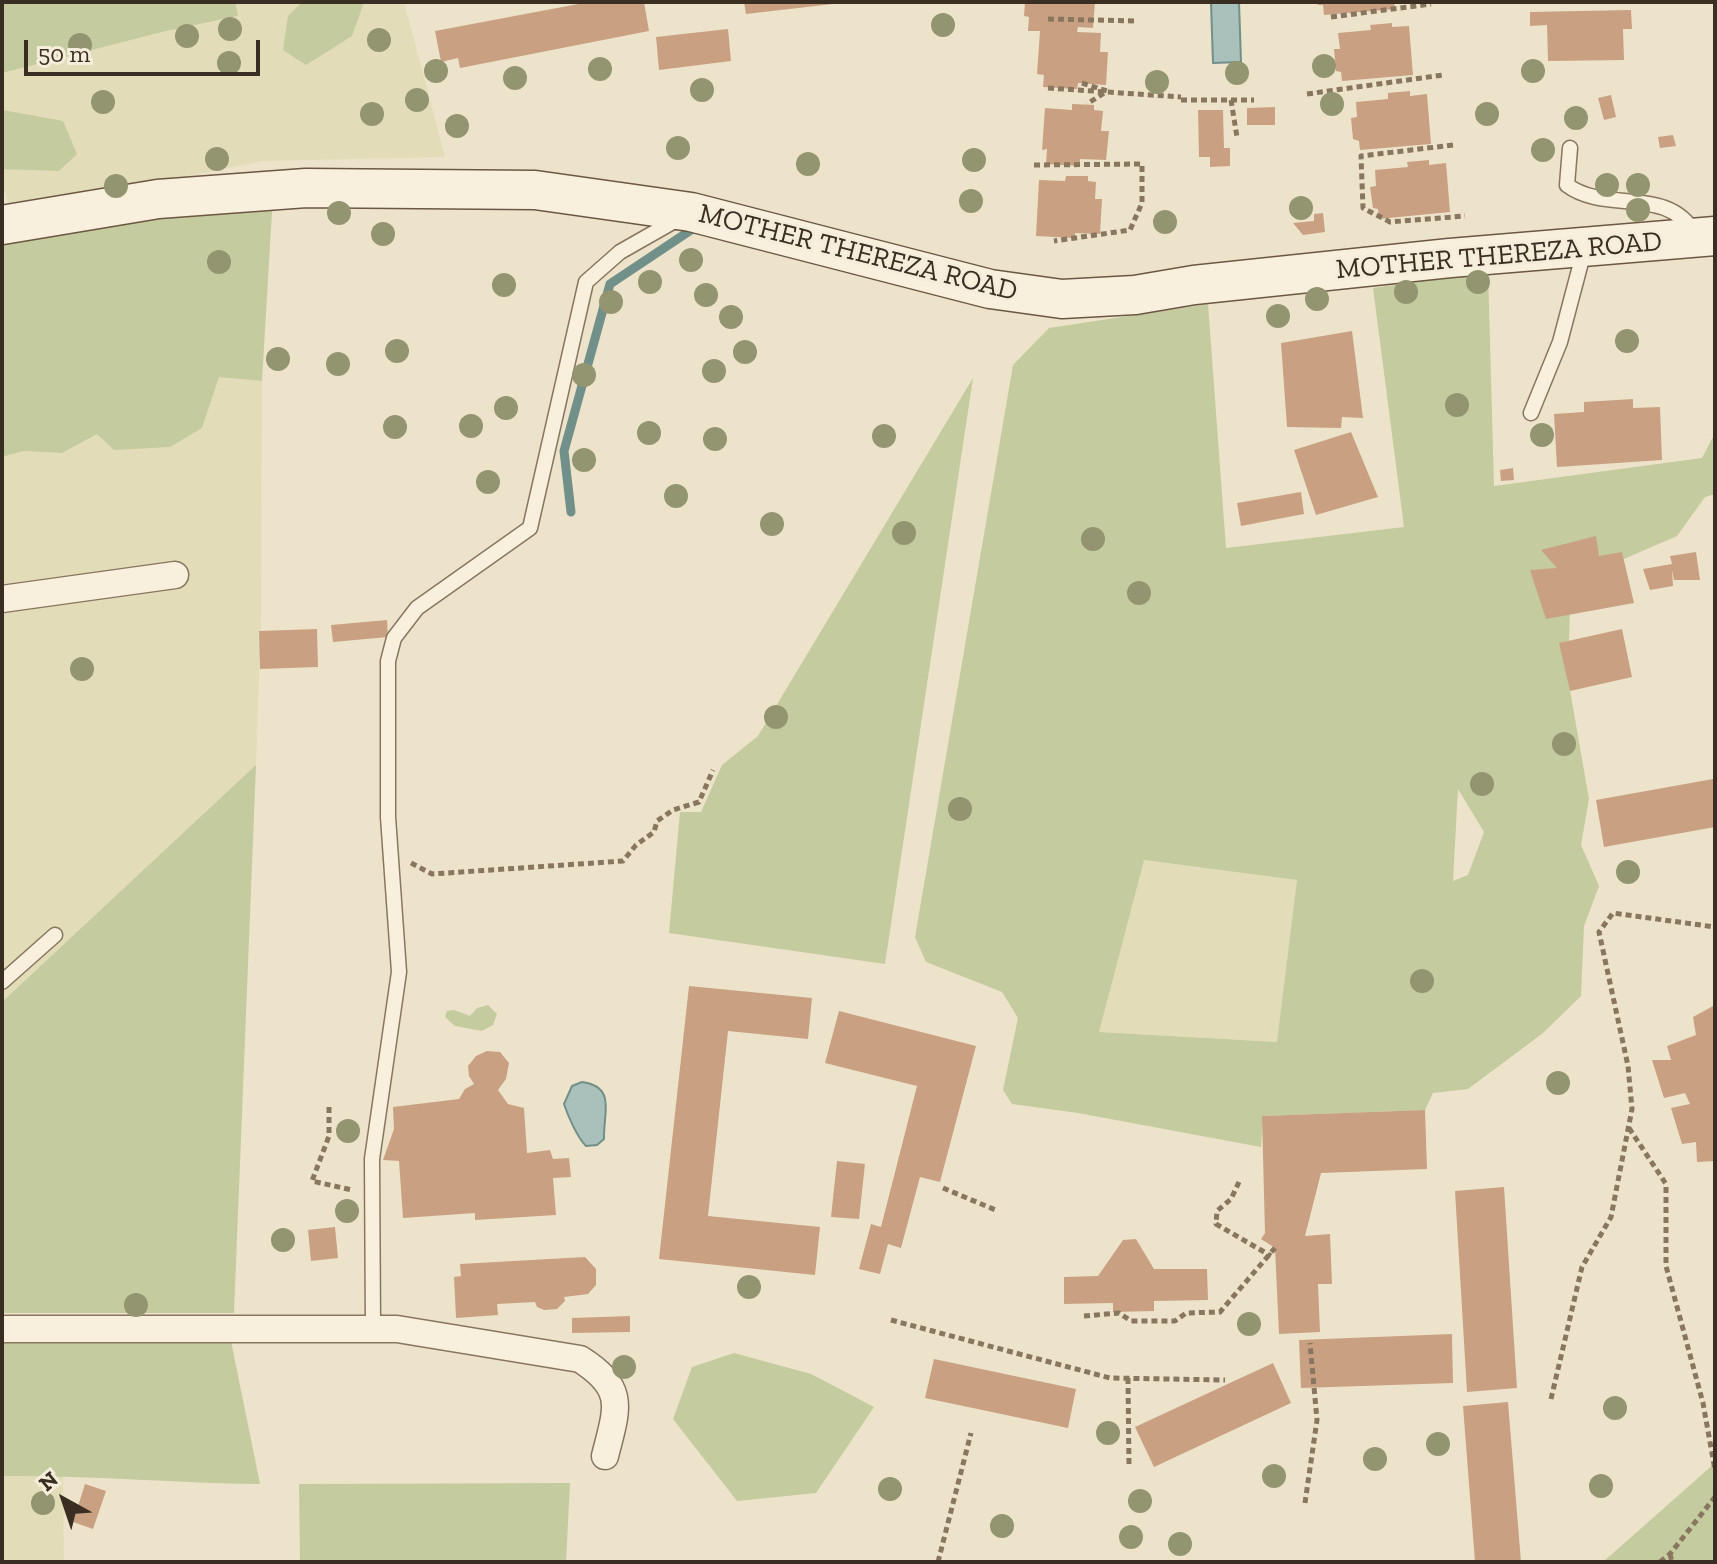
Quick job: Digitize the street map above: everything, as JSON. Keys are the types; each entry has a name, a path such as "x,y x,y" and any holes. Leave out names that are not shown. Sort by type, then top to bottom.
{"street":[{"name":"MOTHER THEREZA ROAD","path":"2,225 158,199 306,188 535,190 691,212 975,286 1062,299 1135,295 1194,285 1706,237"},
{"path":"2,599 175,575"},
{"path":"2,1329 397,1329 580,1359 598,1371 611,1389 617,1407 605,1456"}],"lane":[{"path":"1570,148 1567,185 1581,195 1658,204 1706,237"},
{"path":"373,1330 372,1159 399,972 388,817 388,661 394,638 417,608 530,528 586,282 620,252 691,212"},
{"path":"1531,413 1560,342 1585,247"},
{"path":"2,982 55,935"}],"path":[{"path":"1331,17 1431,4"},
{"path":"1048,19 1138,21"},
{"path":"1307,94 1443,75"},
{"path":"1082,83 1107,91"},
{"path":"1048,88 1254,100"},
{"path":"1087,104 1107,91"},
{"path":"1231,100 1237,137"},
{"path":"1453,145 1361,156 1363,208 1390,222 1465,216"},
{"path":"1034,165 1131,167 1142,164 1142,203 1130,230 1054,241"},
{"path":"432,874 623,861 636,845 654,832 657,821 673,810 699,802 713,770"},
{"path":"1551,1399 1582,1267 1611,1217 1632,1109 1628,1066 1599,932 1613,913 1715,927"},
{"path":"329,1107 329,1136 312,1181 372,1194"},
{"path":"1629,1127 1666,1184 1666,1266 1703,1403 1715,1470"},
{"path":"1239,1182 1231,1199 1217,1211 1216,1224 1271,1256"},
{"path":"943,1188 998,1211"},
{"path":"1084,1316 1119,1313 1131,1321 1175,1321 1186,1313 1220,1312 1275,1248"},
{"path":"891,1320 1110,1378 1225,1380"},
{"path":"1305,1503 1317,1420 1310,1343"},
{"path":"1128,1378 1129,1466"},
{"path":"938,1562 971,1433"},
{"path":"1660,1562 1670,1554 1715,1497"},
{"path":"1670,1554 1672,1562"}],"shaded area":[{"path":"235,2 404,2 445,157 263,161 11,213 2,181 2,73 162,32 237,17"},
{"path":"219,376 262,381 261,618 256,768 2,1002 2,457 23,451 62,453 97,433 202,428"},
{"path":"1143,860 1297,880 1278,1042 1099,1032"},
{"path":"2,1476 63,1476 64,1562 2,1562"}],"green space":[{"path":"2,2 235,2 238,16 2,73"},
{"path":"302,2 364,2 352,36 306,65 283,50 288,16"},
{"path":"2,110 63,121 77,154 59,171 2,169"},
{"path":"273,195 262,381 219,377 202,428 170,447 114,450 97,434 62,453 23,451 2,457 2,245 86,225"},
{"path":"1488,270 1494,486 1702,458 1715,433 1715,494 1705,497 1677,536 1617,562 1570,607 1568,679 1589,799 1581,845 1599,886 1584,926 1581,996 1543,1033 1468,1089 1433,1093 1425,1110 1263,1116 1261,1147 1012,1104 1003,1090 1018,1018 1002,992 926,962 915,937 1013,365 1049,328 1208,304 1226,548 1404,527 1373,288","holes":["1458,789 1484,832 1468,875 1453,881","1144,860 1297,880 1277,1042 1099,1032"]},
{"path":"973,378 885,964 669,933 680,812 701,812 722,765 758,736"},
{"path":"256,765 234,1313 2,1313 2,1002"},
{"path":"488,1005 497,1014 493,1025 482,1031 455,1026 445,1017 447,1011 454,1010 470,1016 477,1008"},
{"path":"231,1341 260,1484 2,1476 2,1342"},
{"path":"734,1353 811,1374 874,1407 816,1493 737,1501 673,1419 692,1367"},
{"path":"1715,1463 1715,1562 1603,1562"},
{"path":"570,1483 566,1562 300,1562 299,1484"}],"water":[{"path":"1211,2 1239,2 1241,62 1213,63"},
{"path":"582,1082 600,1089 606,1103 604,1139 597,1145 586,1146 564,1104 572,1086"}],"building":[{"path":"589,2 644,2 649,31 460,68 458,58 441,62 435,31"},
{"path":"744,2 833,2 833,4 746,14"},
{"path":"1025,2 1095,2 1093,28 1078,27 1077,32 1101,33 1100,52 1108,52 1106,85 1078,83 1077,89 1043,87 1044,75 1037,74 1040,31 1028,31 1029,17 1024,16"},
{"path":"1317,2 1394,2 1395,9 1324,15 1323,5"},
{"path":"1631,10 1632,29 1623,29 1624,60 1548,61 1547,25 1530,26 1530,12"},
{"path":"1392,23 1392,27 1409,26 1413,75 1342,81 1341,72 1336,71 1334,49 1340,49 1338,33 1371,30 1370,25"},
{"path":"728,29 731,61 659,70 656,37"},
{"path":"1410,91 1410,96 1427,94 1431,144 1360,150 1359,141 1353,139 1351,118 1357,117 1356,102 1388,99 1388,93"},
{"path":"1611,95 1616,117 1604,120 1598,98"},
{"path":"1072,104 1094,105 1094,110 1103,111 1101,131 1109,131 1106,160 1080,159 1080,166 1046,164 1047,149 1042,150 1045,108 1072,110"},
{"path":"1275,107 1275,125 1247,125 1247,108"},
{"path":"1198,110 1223,110 1224,148 1230,148 1230,166 1210,167 1210,157 1199,157"},
{"path":"1673,135 1676,146 1660,148 1658,137"},
{"path":"1429,160 1429,165 1446,163 1450,212 1379,219 1378,209 1373,208 1370,187 1376,186 1375,170 1408,167 1407,162"},
{"path":"1066,176 1088,176 1088,181 1096,182 1095,199 1102,199 1100,234 1075,233 1075,238 1036,236 1039,180 1065,181"},
{"path":"1323,213 1325,232 1303,235 1293,223 1314,221 1314,214"},
{"path":"1352,331 1363,418 1342,417 1341,428 1287,427 1281,343"},
{"path":"1633,399 1633,408 1660,407 1662,460 1557,467 1554,414 1584,412 1584,402"},
{"path":"1351,432 1378,497 1316,515 1294,450"},
{"path":"1513,468 1514,480 1501,481 1500,470"},
{"path":"1301,492 1304,514 1241,526 1237,503"},
{"path":"1596,536 1599,556 1622,552 1634,603 1546,619 1530,570 1557,568 1541,550"},
{"path":"1696,552 1700,580 1674,580 1672,570 1673,586 1650,590 1643,569 1672,564 1670,556"},
{"path":"387,620 388,637 333,642 331,625"},
{"path":"317,629 318,667 260,669 259,631"},
{"path":"1622,629 1632,677 1570,691 1559,643"},
{"path":"1713,779 1715,827 1604,847 1596,800"},
{"path":"689,986 812,998 808,1039 728,1031 708,1216 820,1227 815,1275 659,1259"},
{"path":"1715,1005 1715,1161 1697,1162 1696,1142 1682,1144 1671,1108 1690,1104 1685,1093 1664,1098 1652,1060 1671,1060 1667,1046 1696,1035 1693,1017"},
{"path":"839,1011 976,1046 940,1182 920,1177 901,1248 888,1244 880,1274 859,1269 871,1224 881,1227 917,1086 825,1063"},
{"path":"487,1051 500,1052 509,1063 506,1079 498,1090 508,1104 524,1108 527,1153 550,1150 553,1159 569,1158 571,1177 553,1178 556,1215 475,1220 475,1213 403,1218 399,1161 383,1160 394,1129 393,1107 459,1099 465,1089 474,1084 468,1066 476,1056"},
{"path":"1425,1110 1427,1169 1321,1173 1305,1236 1330,1234 1332,1284 1318,1284 1320,1332 1279,1334 1275,1248 1261,1239 1265,1233 1262,1116"},
{"path":"837,1161 865,1164 859,1219 831,1217"},
{"path":"1504,1187 1517,1388 1467,1392 1455,1191"},
{"path":"335,1227 338,1258 311,1261 308,1230"},
{"path":"1136,1239 1154,1269 1207,1269 1208,1300 1154,1301 1154,1311 1113,1312 1113,1303 1064,1304 1064,1277 1098,1276 1123,1240"},
{"path":"585,1257 596,1269 596,1285 588,1294 564,1297 565,1301 557,1309 544,1310 537,1307 535,1302 497,1304 498,1315 456,1318 454,1277 461,1276 460,1264"},
{"path":"630,1316 630,1332 572,1333 572,1318"},
{"path":"1452,1334 1453,1383 1301,1388 1299,1340"},
{"path":"934,1359 1076,1389 1068,1428 925,1398"},
{"path":"1273,1363 1291,1403 1154,1467 1135,1427"},
{"path":"1508,1402 1521,1562 1475,1562 1463,1406"},
{"path":"85,1484 106,1491 93,1529 73,1522"}],"waterway":[{"path":"571,512 564,451 610,284 697,226"}]}
